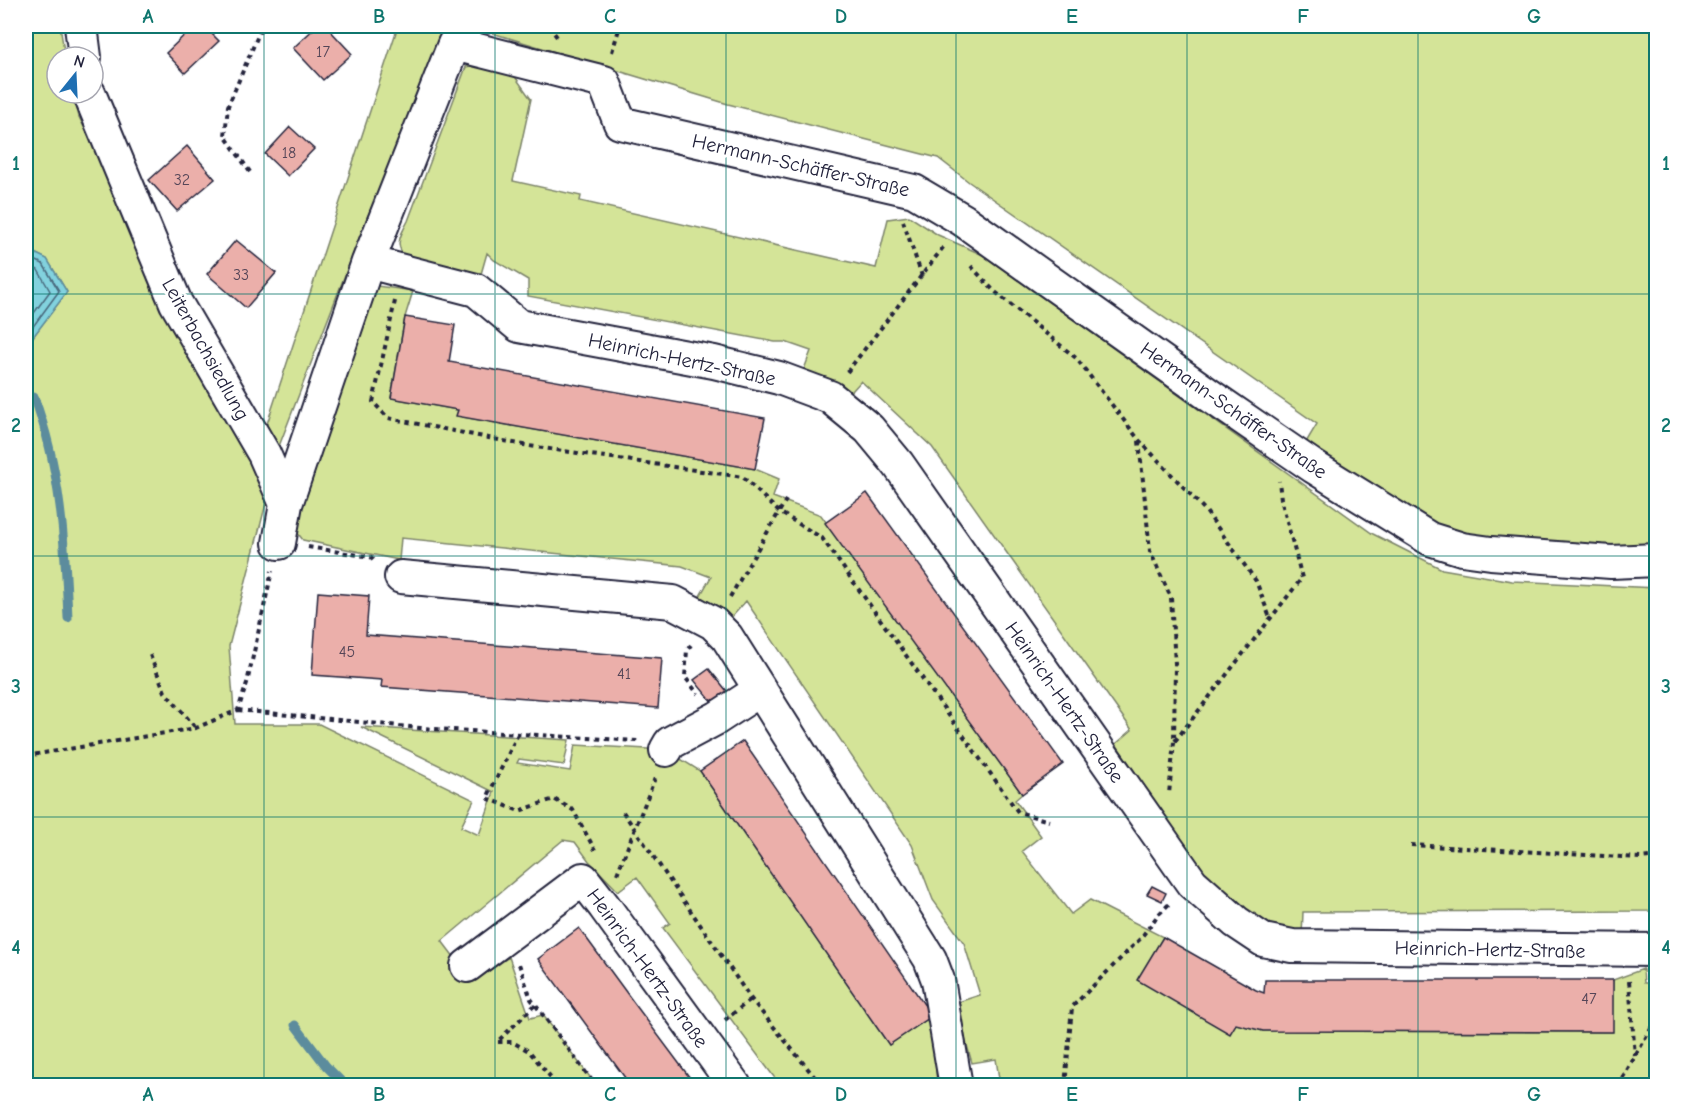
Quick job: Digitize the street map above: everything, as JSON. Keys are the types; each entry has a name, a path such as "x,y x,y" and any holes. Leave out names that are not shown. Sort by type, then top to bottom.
{"street":[{"path":"81,26 83,45"},
{"name":"Hermann-Schäffer-Straße","path":"368,262 454,44 604,82 620,123 914,191 963,220 1314,467 1430,539 1462,549 1491,553 1611,562 1656,560"},
{"name":"Leiterbachsiedlung","path":"94,105 176,303 264,454 286,504"},
{"path":"279,543 286,504 368,262 402,271"},
{"name":"Heinrich-Hertz-Straße","path":"402,271 476,290 519,326 714,362 779,378 830,397 869,429 898,464 1192,883 1236,922 1263,940 1292,946 1642,951"},
{"path":"401,577 674,602 713,623 727,637 930,959 938,980 956,1086"},
{"path":"668,746 760,690"},
{"name":"Heinrich-Hertz-Straße","path":"467,966 582,879 735,1086"}],"path":[{"path":"250,172 225,136 228,106 262,26"},
{"path":"890,184 922,277"},
{"path":"863,350 922,277 963,220"},
{"path":"970,266 993,290 1076,358 1139,440 1205,510 1256,581 1270,618"},
{"path":"402,271 373,402 388,418 529,446 743,477 779,512 822,538 1018,812 1049,821"},
{"path":"1174,742 1302,578 1281,499 1273,438"},
{"path":"1139,440 1150,551 1171,598 1175,664 1174,742 1164,845"},
{"path":"717,718 685,677 687,650 724,608 786,500"},
{"path":"238,710 247,683 279,543 371,557 390,575 401,577"},
{"path":"150,655 165,692 196,729"},
{"path":"26,756 196,729 238,710 420,729 668,746 614,882"},
{"path":"518,734 487,798 519,811 554,799 573,810 596,851"},
{"path":"623,812 752,999 822,1086"},
{"path":"1411,845 1641,858 1656,856"},
{"path":"1065,1086 1072,1007 1140,939 1158,915"},
{"path":"508,935 531,999 596,1086"},
{"path":"1635,1056 1642,951"},
{"path":"535,1005 497,1042 512,1042 529,1051 558,1086"},
{"path":"1618,1086 1656,1020"}],"green space":[{"path":"26,26 60,26 63,45 45,45 45,105 76,105 79,117 242,446 270,488 229,646 235,724 319,724 474,800 461,827 479,835 494,792 361,727 569,740 564,765 519,759 517,763 570,771 575,745 666,750 700,771 889,1045 932,1016 937,1085 780,1085 663,928 670,923 637,877 618,891 589,861 575,842 563,840 442,941 473,982 509,957 530,1018 543,1015 596,1085 26,1085 26,346 67,292 47,259 26,249"},
{"path":"398,26 1656,26 1656,549 1605,552 1445,534 1305,444 1317,424 969,182 938,158 728,104 479,29 445,34 438,57 368,215 276,454 264,433"},
{"path":"482,63 506,64 531,99 513,181 581,196 580,201 876,268 888,219 909,216 938,235 983,255 1373,534 1442,569 1512,581 1656,588 1656,911 1303,912 1302,936 1274,928 1241,908 1206,877 1116,744 1132,730 932,447 861,381 844,400 803,372 811,351 785,342 528,296 528,280 494,260 487,253 479,281 409,265 401,252 400,238 466,67"},
{"path":"370,285 413,291 405,317 391,398 458,410 457,416 755,469 779,479 773,497 821,515 1022,794 1015,800 1041,836 1022,851 1071,914 1090,900 1163,937 1138,979 1236,1024 1263,1031 1612,1032 1613,980 1643,969 1644,983 1656,983 1656,1080 1641,1086 1000,1085 996,1059 972,1063 955,1003 980,995 964,943 933,900 912,845 746,601 730,619 700,596 711,577 682,566 401,538 399,560 303,540 290,523"}],"water":[{"path":"26,249 47,259 67,292 26,346"}],"building":[{"path":"194,26 204,26 219,41 185,73 166,53"},
{"path":"317,26 326,26 352,54 323,80 293,48"},
{"path":"290,127 314,149 288,176 265,154"},
{"path":"187,146 215,179 177,211 149,180"},
{"path":"236,240 276,273 246,308 207,274"},
{"path":"405,317 455,325 449,362 765,418 755,469 456,416 458,410 391,398"},
{"path":"867,493 1063,764 1022,794 825,523"},
{"path":"318,592 369,596 366,635 662,658 658,708 381,687 382,680 312,675"},
{"path":"709,669 731,696 717,708 694,680"},
{"path":"743,741 932,1016 889,1045 700,771"},
{"path":"1152,886 1166,893 1162,901 1147,894"},
{"path":"579,928 696,1086 631,1086 538,959"},
{"path":"1163,937 1264,993 1265,980 1613,980 1613,1032 1263,1031 1236,1024 1230,1034 1137,980"}],"waterway":[{"path":"34,397 56,479 63,534 68,618"},
{"path":"295,1025 326,1066 346,1086"}]}
